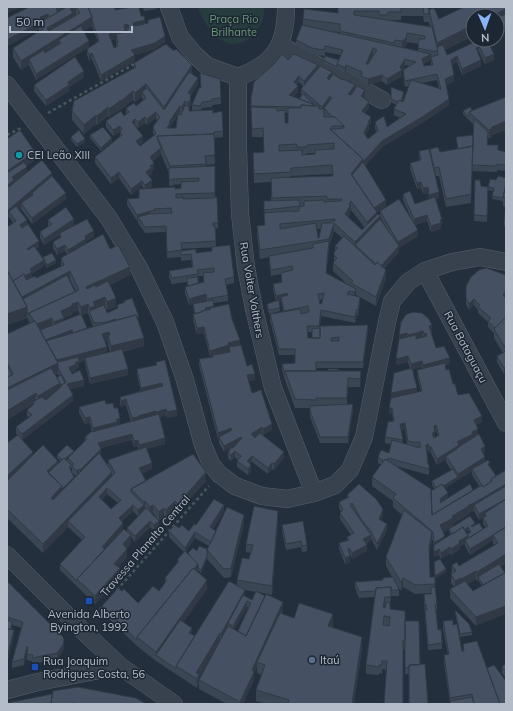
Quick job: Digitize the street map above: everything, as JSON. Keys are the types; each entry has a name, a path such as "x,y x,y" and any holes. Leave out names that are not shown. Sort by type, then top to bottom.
{"street":[{"path":"169,7 180,38 195,55 207,66 238,77 251,72 264,64 280,45 284,30 286,7"},
{"path":"280,45 382,100"},
{"name":"Rua Volter Volthers","path":"238,77 240,214 246,267 254,310 273,388 314,494"},
{"path":"7,85 108,217 139,268 165,322 185,380 203,445 211,464 219,474 235,486 262,496 287,499 314,494 335,485 350,470 364,437 392,301 408,282 425,271 452,262 480,258 506,262"},
{"name":"Rua Bataguaçu","path":"425,271 506,423"},
{"path":"7,555 120,666 174,704"},
{"path":"7,690 38,682 120,666"}],"path":[{"path":"7,135 140,60"},
{"name":"Travessa Planalto Central","path":"112,595 219,474"},
{"name":"Travessa Planalto Central","path":"82,630 107,601"}],"green space":[{"name":"Praça Rio Brilhante","path":"198,7 264,7 264,16 261,24 247,40 238,44 233,44 227,43 216,36 206,24"}],"building":[{"path":"29,7 60,7 56,9 58,12 50,17 48,14 40,17 42,21 7,40 7,18"},
{"path":"67,7 74,7 70,9 73,13 47,28 49,31 80,13 76,7 88,7 92,17 21,61 13,48 43,29 39,23"},
{"path":"88,7 115,7 115,10 139,7 141,16 144,16 145,20 133,23 134,26 148,23 148,20 160,17 165,36 155,43 131,50 135,55 101,75 92,53 89,55 87,49 99,41","holes":["128,24 129,28 127,28 127,32 116,34 118,43 116,43 118,46 114,48 109,34 125,31 124,25"]},
{"path":"338,7 423,7 401,8 401,12 388,12 387,15 379,15 379,11 354,11 354,15 432,27 438,51 418,48 419,39 425,39 425,36 407,33 406,38 402,41 395,40 394,43 340,31 340,24 303,19 304,9 338,13"},
{"path":"423,7 428,7 429,14 424,14"},
{"path":"464,7 506,7 505,9 505,8 465,8 465,29 437,43 429,10 434,8 439,19"},
{"path":"505,14 506,14 505,25"},
{"path":"302,25 431,54 422,59 424,66 433,65 431,57 438,55 437,47 443,45 447,55 465,47 465,48 476,48 481,60 462,69 457,56 451,60 454,75 445,79 449,99 382,141 363,162 363,159 331,130 344,128 344,126 335,117 332,117 324,108 332,98 330,96 322,107 301,89 320,66 332,72 327,78 329,80 333,74 342,80 343,79 355,85 348,94 351,95 357,86 365,90 361,96 369,102 362,111 371,117 364,133 368,139 378,131 375,122 384,116 387,127 406,114 394,109 399,100 403,102 411,80 441,89 437,74 405,81 403,70 416,62 405,59 400,67 402,70 387,79 382,75 368,79 361,76 362,72 346,65 345,68 337,64 343,50 325,46 324,50 312,48 296,40","holes":["373,48 377,50 368,64 366,64"]},
{"path":"81,26 89,41 36,74 29,59 44,50 45,53 61,43 59,40"},
{"path":"166,44 174,51 176,49 192,65 164,107 146,84 135,93 133,91 109,109 108,107 84,125 72,111 74,101 136,67 134,63"},
{"path":"480,48 491,48 494,54 485,58"},
{"path":"282,54 288,60 294,54 318,65 304,81 299,76 294,82 298,86 289,95 313,104 313,106 251,106 254,82 274,64"},
{"path":"325,56 339,60 337,67 323,60"},
{"path":"75,57 84,71 68,82 69,85 46,100 34,85"},
{"path":"189,72 198,78 188,93 191,95 191,99 188,103 185,101 182,107 180,106 169,122 170,123 167,128 176,128 178,114 181,115 185,105 189,107 189,111 213,110 213,113 222,111 223,131 214,132 214,134 157,136 161,148 150,157 154,163 146,172 152,180 145,185 142,181 131,189 119,172 111,178 95,157 122,135 120,131 122,129 120,126 113,130 106,121 121,111 124,116 129,112 126,108 134,103 136,106 146,98 142,92 147,88 164,110","holes":["156,112 160,117 153,127 156,134 140,146 136,141 143,136 132,122 135,119 138,122 145,117 147,119"]},
{"path":"200,73 220,79 221,98 202,102 200,106 192,105 199,88 201,88"},
{"path":"391,87 404,92 401,101 399,100 398,102 391,99"},
{"path":"303,94 316,106 299,99"},
{"path":"506,97 506,121 492,127 489,130 469,112"},
{"path":"301,105 319,106 319,109 324,109 324,117 335,117 344,126 332,126 330,129 363,159 351,174 377,212 367,222 351,201 345,214 362,230 378,214 380,216 355,242 334,223 329,239 260,250 257,226 265,225 264,213 299,211 299,207 304,206 304,201 324,200 324,202 341,201 342,199 327,199 327,196 272,198 271,178 333,176 332,165 291,168 291,172 254,174 253,153 264,152 263,128 252,129 251,107 277,108 277,111 285,110 285,123 288,123 288,108 301,108","holes":["334,143 334,149 315,150 315,154 302,155 302,150 279,151 279,145 297,144 297,147 307,147 307,145","335,219 332,223 322,223 319,238 316,223 280,229 280,224"]},
{"path":"470,107 472,110 469,112 469,117 463,111"},
{"path":"474,119 488,132 487,145 498,145 498,150 506,152 506,165 472,165"},
{"path":"103,127 112,138 101,148 90,135"},
{"name":"CEI Leão XIII","path":"20,130 35,152 7,171 7,139"},
{"path":"79,130 85,139 77,144 71,137"},
{"path":"214,134 215,155 205,156 206,164 170,166 157,136"},
{"path":"473,135 473,146 458,149 456,137"},
{"path":"473,146 471,194 446,199 439,167 434,168 430,149 438,147 440,152"},
{"path":"429,149 439,192 429,195 428,187 423,188 421,182 417,183 410,163 421,160 419,151"},
{"path":"42,160 52,173 7,211 7,173 24,162 27,167 12,177 14,180 8,185 9,187"},
{"path":"363,162 386,200 374,208 352,175"},
{"path":"215,166 215,193 176,194 176,198 217,197 218,223 213,223 213,226 215,226 216,241 181,243 182,250 167,252 166,226 145,227 138,217 149,214 172,213 171,208 154,209 154,211 137,215 127,199 139,198 139,189 175,187 175,189 181,188 181,182 199,181 199,178 169,180 169,168"},
{"path":"52,176 66,193 32,218 21,203 33,195 32,193"},
{"path":"498,176 506,178 503,198 492,196 494,188 488,187 490,179 496,180"},
{"path":"475,180 480,180 481,186 488,187 487,216 474,215"},
{"path":"506,184 506,198 503,197"},
{"path":"410,191 415,204 435,197 442,219 440,220 441,223 431,226 427,215 414,219 403,194"},
{"path":"399,199 418,230 398,242 380,211"},
{"path":"299,200 300,206 264,210 264,201"},
{"path":"16,206 27,220 20,225 22,228 28,224 39,241 27,249 28,250 34,246 44,260 30,269 32,272 25,276 24,274 13,281 7,270 7,227 16,221 9,212"},
{"path":"66,207 74,219 44,239 40,232 52,224 48,220"},
{"path":"87,219 94,231 85,236 86,239 68,250 65,245 57,249 53,242 61,237 60,233"},
{"path":"380,219 399,246 381,266 377,262 376,264 355,245"},
{"path":"103,234 110,249 118,245 130,267 86,287 87,289 95,285 96,287 108,281 116,298 107,302 105,297 93,302 95,306 90,308 88,304 81,307 78,302 61,311 64,318 54,322 52,318 37,324 29,313 79,290 70,271 22,297 13,281 24,274 26,280 35,276 36,278 64,265 61,258"},
{"path":"344,236 375,265 377,262 386,270 376,297 351,283 353,281 333,263 337,258 334,255 334,252 338,248 335,246"},
{"path":"329,241 326,273 356,289 354,292 349,291 347,294 360,297 358,310 357,309 355,317 321,310 319,326 307,326 308,338 320,338 320,326 368,325 363,362 316,362 316,371 285,371 285,374 282,364 295,363 295,349 279,349 270,314 300,309 301,314 309,312 308,306 284,311 281,297 288,295 287,293 276,296 273,284 282,282 281,273 293,270 292,266 271,270 269,256 313,248 313,244","holes":["324,293 322,303 320,304 318,294","339,337 339,341 331,341 331,338"]},
{"path":"230,245 234,277 225,279 228,295 207,299 206,294 189,299 185,287 204,282 203,273 214,272 214,268 197,270 198,274 172,278 169,271 193,267 191,254 181,255 181,251 196,249 196,253 212,251 212,247"},
{"path":"52,253 56,260 47,265 43,257"},
{"path":"486,268 506,275 506,291 503,295 506,298 506,317 495,328 488,321 491,318 478,307 480,305 474,299 469,304 466,298 466,286 471,277 479,270"},
{"path":"7,270 27,307 7,314"},
{"path":"67,275 75,292 29,313 29,315 23,299"},
{"path":"198,277 198,283 188,286 187,278"},
{"path":"132,298 139,317 136,315 107,322 94,323 89,311 104,305 107,313 118,308 117,305"},
{"path":"213,300 214,306 205,308 206,310 195,314 193,304"},
{"path":"279,300 280,308 269,310 267,304"},
{"path":"229,304 232,319 240,340 228,343 229,345 210,351 204,327 197,328 193,314 211,309 210,308"},
{"path":"413,312 422,313 429,319 432,325 429,326 436,348 444,346 450,358 423,365 422,361 411,364 408,356 396,359 399,339 416,335 416,339 427,336 423,331 408,335 407,333 399,335 401,322 407,314"},
{"path":"81,314 87,328 73,333 72,330 45,340 40,330"},
{"path":"136,315 144,338 111,346 108,335 110,335 109,332 102,334 107,347 57,360 46,341 96,326"},
{"path":"506,317 506,349 494,329"},
{"path":"35,321 58,363 7,388 7,377 13,374 7,362 7,334"},
{"path":"320,328 320,338 312,338 312,329"},
{"path":"241,345 247,366 252,364 255,374 247,375 252,393 261,390 272,424 263,429 262,427 251,434 255,438 260,433 284,452 274,464 272,463 268,468 252,456 247,461 251,465 248,469 237,461 241,456 235,451 231,455 228,452 242,438 241,437 224,446 219,437 232,430 231,428 218,433 199,359 230,352 229,347"},
{"path":"122,349 128,369 90,378 85,358"},
{"path":"506,351 506,367 504,368 497,356"},
{"path":"78,357 79,361 75,363 76,365 69,367 72,374 80,370 84,380 67,384 73,395 22,434 16,427 32,415 27,410 34,404 33,402 42,397 46,400 66,382 58,368 58,362"},
{"path":"165,360 177,410 167,412 166,409 132,418 126,399 121,401 120,397 163,386 162,383 141,388 137,369 157,365 156,362"},
{"path":"445,363 446,370 449,369 458,395 469,393 482,416 474,420 478,429 472,432 473,434 457,442 459,445 437,459 431,447 429,447 428,444 426,445 429,469 388,458 387,461 385,459 384,461 378,457 381,450 389,453 392,440 420,448 420,442 408,441 405,423 400,424 403,440 385,437 388,422 394,421 392,408 389,408 391,398 422,391 417,370","holes":["436,425 439,435 434,438 432,433 435,432 434,426"]},
{"path":"7,365 12,375 7,377"},
{"path":"51,368 60,383 38,396 36,393 7,411 7,390"},
{"path":"412,368 417,388 391,393 394,373"},
{"path":"328,369 338,369 338,371 328,371"},
{"path":"285,371 361,371 360,379 348,378 347,398 316,398 316,400 295,399"},
{"path":"61,375 65,383 61,385 60,388 60,383 57,378"},
{"path":"105,400 106,404 113,403 114,408 118,408 120,419 117,419 117,422 93,428 90,417 85,418 79,407"},
{"path":"353,404 348,437 320,437 310,411 310,406"},
{"path":"159,414 165,438 139,445 138,440 134,441 132,434 98,443 101,449 80,470 79,469 77,471 72,467 74,464 68,458 87,439 85,437 92,431"},
{"path":"479,434 485,446 481,449 485,457 458,474 446,456"},
{"path":"18,435 33,452 7,476 7,443"},
{"path":"43,445 58,461 47,471 62,486 51,498 53,500 99,453 112,472 43,544 7,509 7,481"},
{"path":"67,445 74,451 62,460 57,455"},
{"path":"146,447 152,463 139,468 146,481 131,489 131,492 144,505 138,510 133,505 119,518 123,523 102,547 105,549 77,579 77,581 60,564 85,537 68,521 115,473 108,460","holes":["107,488 121,500 111,509 99,497"]},
{"path":"193,454 206,472 178,504 175,501 166,510 164,508 159,512 153,505 150,507 131,489"},
{"path":"64,458 71,465 69,467 74,477 62,489 62,486 48,473"},
{"path":"385,459 431,489 432,515 482,485 483,487 492,481 491,479 506,470 506,484 469,505 452,516 453,518 440,525 445,536 434,543 433,532 393,498 396,494 372,477"},
{"path":"488,460 490,463 488,464 496,476 491,479 491,482 483,487 472,469"},
{"path":"453,469 458,477 443,486 442,484 436,488 432,481"},
{"path":"359,484 376,499 383,509 379,519 387,524 377,544 371,531 361,519 352,503 350,505 371,535 363,539 367,545 352,553 349,548 350,556 345,558 339,543 349,540 347,537 354,533 340,513 343,510 339,502 349,497 347,495"},
{"path":"442,484 448,493 441,498 440,503 470,484 473,490 432,515 431,491"},
{"path":"506,486 506,499 479,514 474,505"},
{"path":"214,499 224,505 210,527 216,531 211,542 195,532 185,548 169,531 175,525 179,528 182,525 189,531 194,524 196,525"},
{"path":"506,499 506,527 470,549 465,540 488,526 483,518 486,516 485,513"},
{"path":"254,506 278,511 272,586 237,580 242,558 249,559 253,545 246,544"},
{"path":"227,507 244,515 231,568 224,569 207,550"},
{"path":"146,508 159,521 154,525 150,521 135,536 127,528"},
{"path":"404,510 432,532 429,548 430,577 435,577 435,584 415,585 403,578 401,582 386,557"},
{"path":"470,516 475,523 471,526 472,527 479,523 483,529 469,538 467,534 471,532 468,527 464,530 463,527 452,534 449,529"},
{"path":"303,521 307,545 302,546 301,541 286,544 282,525"},
{"path":"463,527 468,536 459,541 460,543 441,553 439,549 434,552 434,545"},
{"path":"506,527 506,554 477,572 476,571 455,581 451,574 456,571 452,565 457,562 459,566 498,543 493,535"},
{"path":"124,529 131,535 123,544 127,549 114,564 120,568 95,596 77,579"},
{"path":"199,546 207,549 207,556 201,570 198,567 198,564 188,553 193,548 197,551"},
{"path":"185,551 198,564 194,569 193,568 137,637 137,640 102,606 118,588 122,591 124,589 138,603 153,586 159,591 167,580 165,578"},
{"path":"440,559 446,569 435,576 434,562"},
{"path":"499,564 505,573 483,585 478,577"},
{"path":"193,568 207,580 156,652 137,637"},
{"path":"506,572 506,606 476,617 450,589 465,581 473,591"},
{"path":"393,577 399,590 391,590 391,587 376,588 376,591 359,592 355,582 383,580 383,578"},
{"path":"7,581 63,637 63,645 57,653 32,658 33,655 27,654 27,646 24,659 12,662 23,622 7,617"},
{"path":"229,581 245,590 221,634 220,633 196,673 199,674 197,679 176,666"},
{"path":"391,587 391,597 385,597 383,607 385,608 387,602 390,603 390,609 405,611 405,640 403,640 403,704 384,704 387,661 382,661 382,665 379,665 379,667 366,665 376,588","holes":["384,616 390,617 389,626 383,625"]},
{"path":"431,587 435,587 438,630 441,629 442,643 428,645 425,610 427,610 424,594 431,594"},
{"path":"256,591 265,596 246,636 238,631 251,603 247,601 233,626 228,623 243,595 252,600"},
{"path":"266,594 283,602 252,670 254,672 240,702 199,680 228,626 246,636"},
{"name":"Itaú","path":"299,603 333,614 328,626 362,637 352,704 288,704 289,700 256,690 265,665 257,662 280,613 294,618"},
{"path":"455,610 469,624 472,632 460,634"},
{"path":"7,620 12,622 11,629 7,629"},
{"path":"180,620 192,628 189,633 195,636 176,666 176,669 156,655"},
{"path":"453,620 453,625 457,624 462,651 464,651 463,644 477,641 500,704 474,704 472,694 450,698 444,655 449,654 443,621"},
{"path":"405,621 419,621 420,665 409,665 409,668 405,668"},
{"path":"7,629 14,630 7,657"},
{"path":"506,663 506,672 502,667"},
{"path":"425,664 428,704 409,704 409,665"},
{"path":"494,665 506,681 506,704 500,704 487,668"},
{"path":"78,687 136,698 146,704 51,704 53,691"},
{"path":"52,694 51,704 7,704 7,703"},
{"path":"472,697 474,704 451,704 450,701"}],"place":[{"name":"CEI Leão XIII","path":"19,155"},
{"name":"Avenida Alberto Byington, 1992","path":"89,601"},
{"name":"Itaú","path":"312,660"},
{"name":"Rua Joaquim Rodrigues Costa, 56","path":"35,667"}]}
